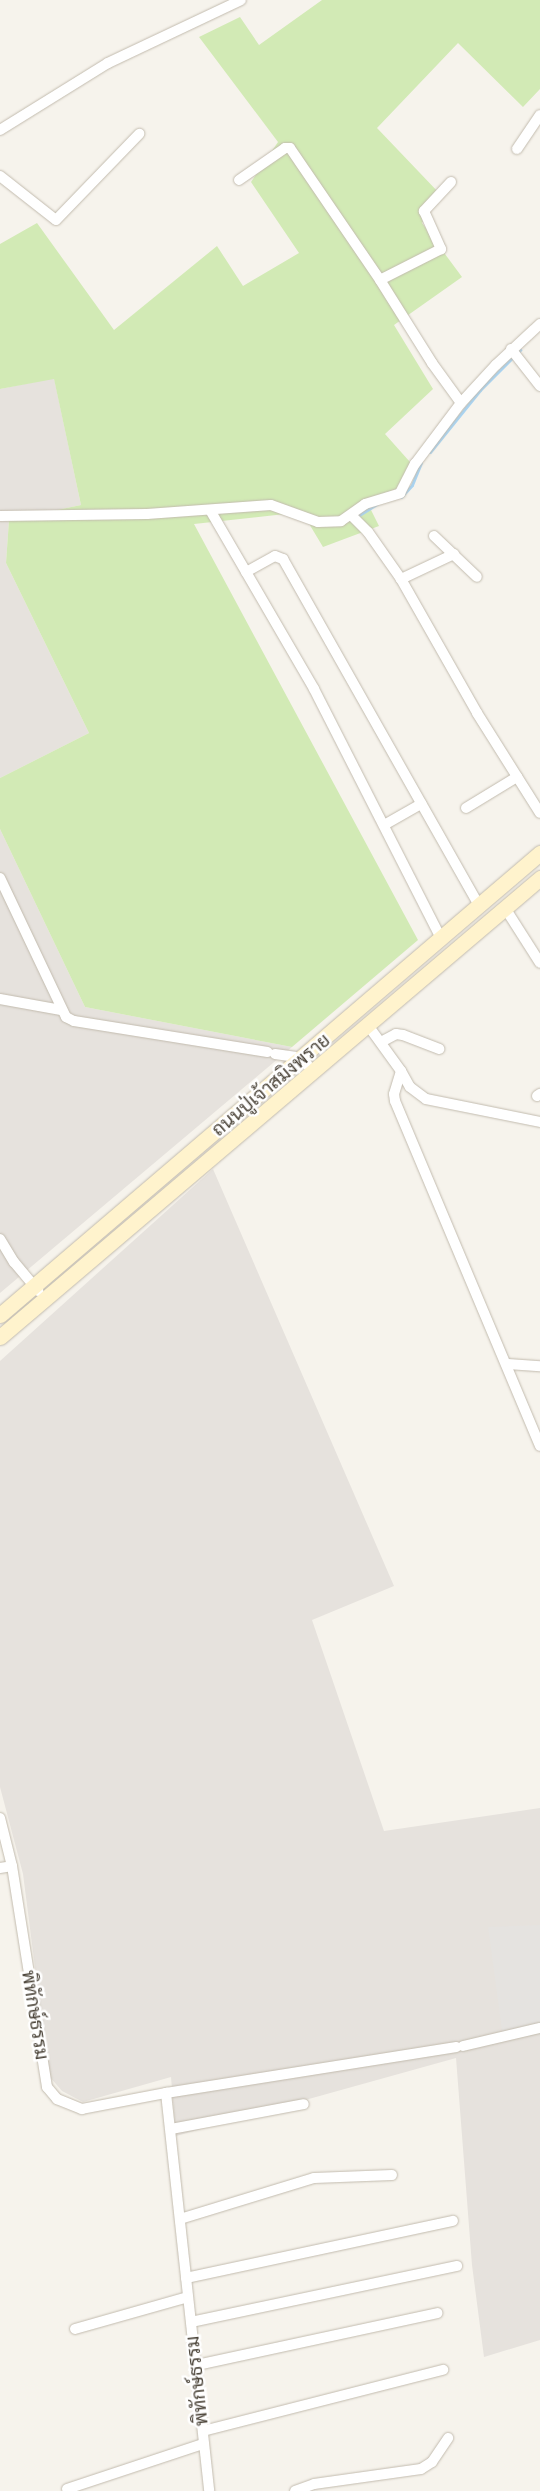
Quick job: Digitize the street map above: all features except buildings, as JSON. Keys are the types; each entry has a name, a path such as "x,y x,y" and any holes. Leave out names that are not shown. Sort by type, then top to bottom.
{"main road":[{"name":"ถนนปู่เจ้าสมิงพราย","path":"0,1315 540,853"},
{"name":"ถนนปู่เจ้าสมิงพราย","path":"0,1337 540,878"}],"street":[{"path":"0,130 108,63 241,0"},
{"path":"517,149 540,115"},
{"path":"0,176 56,220 139,134"},
{"path":"239,180 285,148 290,148 380,280 432,363 461,403"},
{"path":"380,280 441,249 424,211 451,182"},
{"path":"0,516 213,514 271,505 325,523 353,518 365,504 400,493 416,464 461,403 540,324"},
{"path":"514,352 540,386"},
{"path":"213,514 314,689 441,938"},
{"path":"353,518 368,532 402,579 477,713 540,813"},
{"path":"434,536 477,577"},
{"path":"402,579 454,554"},
{"path":"246,572 275,556 283,559 479,905"},
{"path":"466,808 517,777"},
{"path":"384,825 421,804"},
{"path":"0,878 60,1010 74,1021 302,1058 312,1071"},
{"path":"505,908 540,963"},
{"path":"0,999 60,1010"},
{"path":"368,1024 410,1087 426,1099 540,1122"},
{"path":"381,1042 396,1034 404,1035 439,1049"},
{"path":"401,1071 394,1094 396,1101 508,1364 540,1446"},
{"path":"0,1239 34,1286 46,1299"},
{"path":"508,1364 540,1366"},
{"name":"พิทักษ์ธรรม","path":"0,1818 12,1866 48,2087 57,2099 82,2109 166,2093 459,2046 540,2028"},
{"path":"0,1868 12,1866"},
{"name":"พิทักษ์ธรรม","path":"166,2093 197,2365 203,2444 209,2491"},
{"path":"171,2129 304,2104"},
{"path":"180,2219 314,2178 392,2175"},
{"path":"186,2278 453,2221"},
{"path":"192,2322 457,2266"},
{"path":"75,2329 188,2296"},
{"path":"197,2365 437,2313"},
{"path":"202,2431 443,2370"},
{"path":"295,2491 314,2484 421,2469 432,2462 448,2438"},
{"path":"67,2489 203,2444"}],"shaded area":[{"path":"54,378 81,505 9,520 6,563 89,733 0,778 0,389"},
{"path":"0,829 85,1007 292,1047 0,1293"},
{"path":"213,1169 394,1586 312,1620 384,1831 540,1808 540,2340 484,2357 472,2265 456,2058 176,2136 171,2077 83,2102 62,2091 49,2076 23,1874 0,1787 0,1361"},
{"path":"540,1925 540,2024 502,2031 488,1927"}],"green space":[{"path":"322,0 540,0 540,89 523,107 458,43 377,128 440,194 422,223 462,277 394,325 433,389 385,434 418,471 396,489 367,502 379,526 323,547 308,522 285,514 194,524 418,940 292,1047 85,1007 0,829 0,778 89,733 6,563 9,520 81,505 54,379 0,389 0,244 37,223 114,330 217,246 243,286 299,253 251,182 278,142 199,37 240,17 259,45"}],"waterway":[{"path":"430,452 480,390 520,350"},
{"path":"401,497 412,485 421,463"},
{"path":"356,517 377,504"}]}
